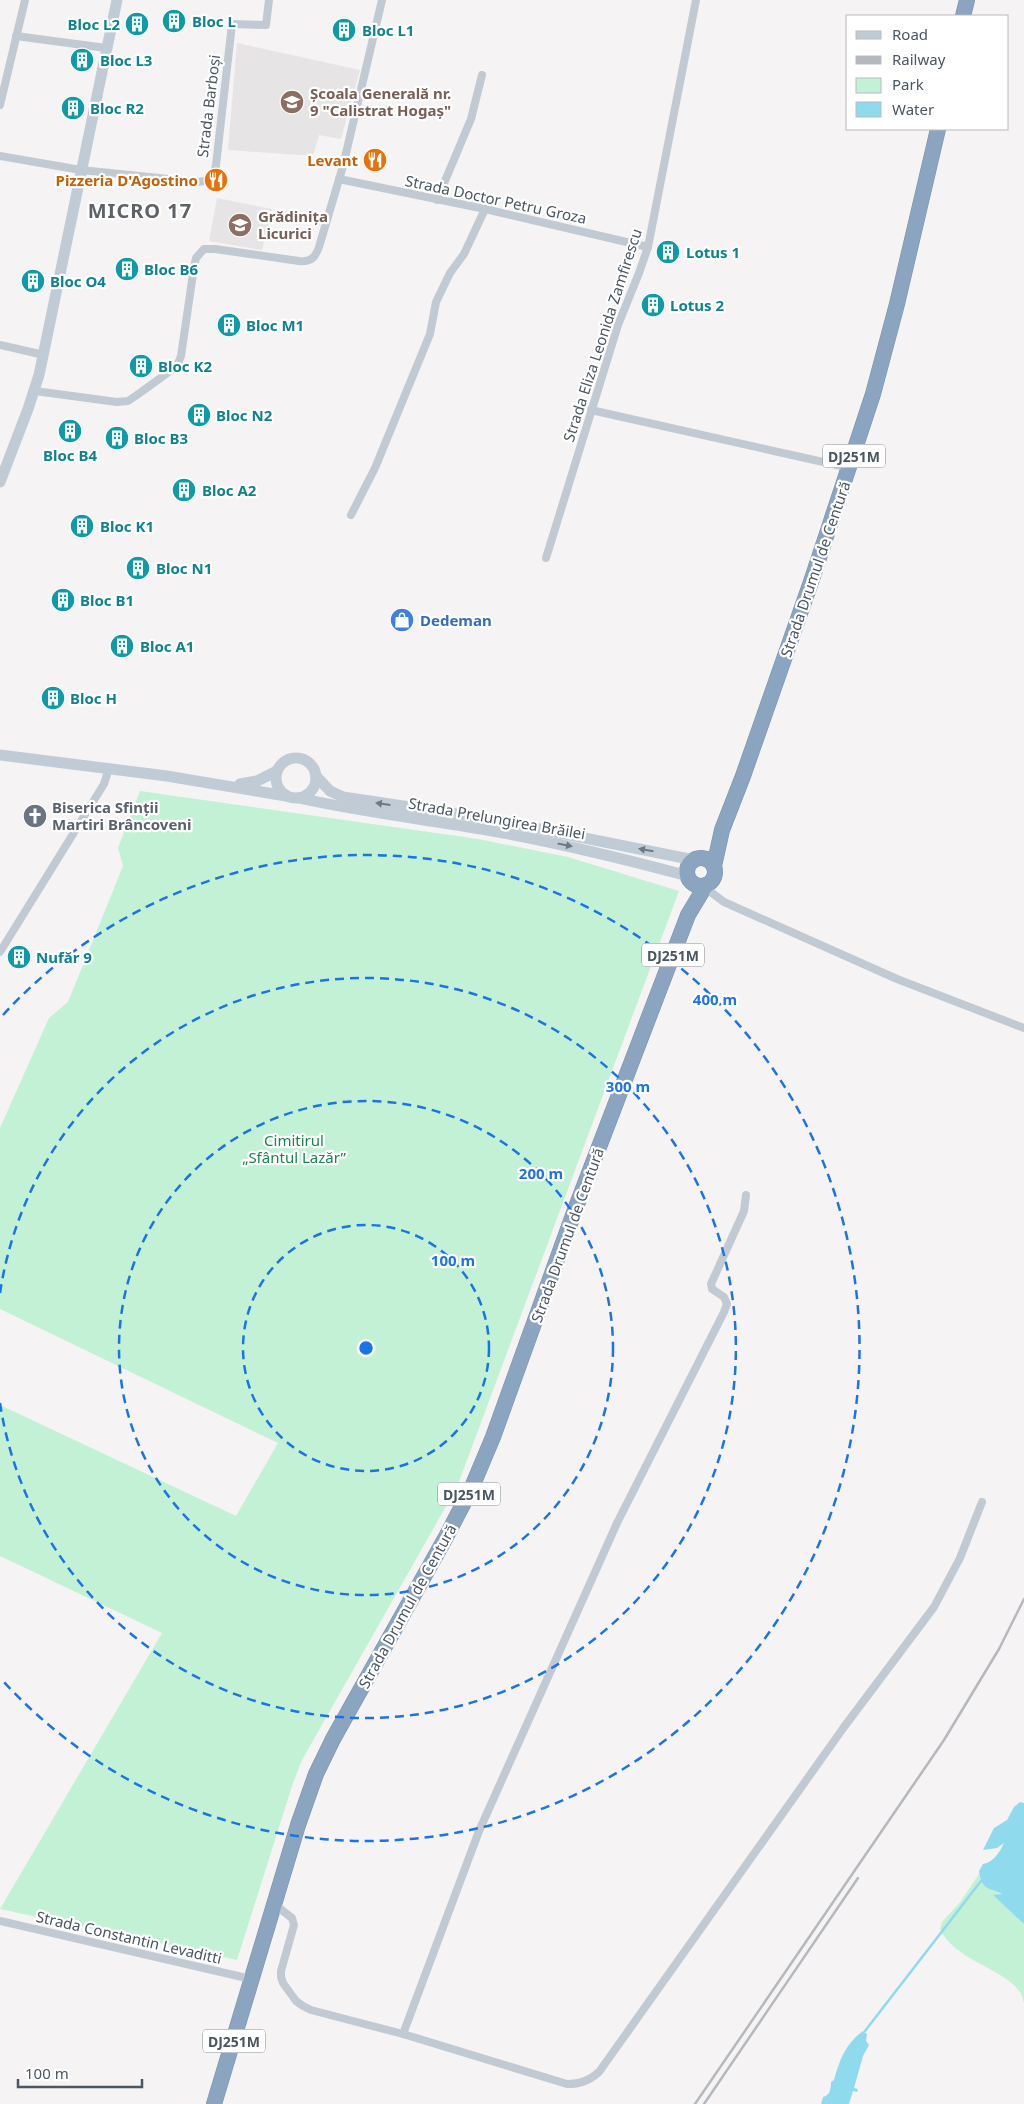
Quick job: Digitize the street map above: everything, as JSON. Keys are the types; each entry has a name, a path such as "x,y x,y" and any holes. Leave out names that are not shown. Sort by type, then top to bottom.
{"highway":[{"path":"963,15 967,0"},
{"name":"Strada Drumul de Centură","path":"722,830 743,776 850,468 888,341 938,130"},
{"path":"688,915 688,867 722,830"},
{"path":"688,915 706,885 713,880 715,875 714,866 722,830"},
{"path":"696,859 707,859 714,866"},
{"path":"689,878 696,885 706,885"},
{"name":"Strada Drumul de Centură","path":"214,2104 298,1825 316,1774 333,1739 446,1538 472,1487 688,915"}],"main road":[{"path":"0,482 34,391 44,355 117,0"},
{"path":"0,755 109,768 226,785 286,796 299,798 310,793 316,776 309,763 303,759 295,758 283,762 277,771 276,782 281,792 286,796"},
{"path":"226,785 257,781 277,771"},
{"name":"Strada Prelungirea Brăilei","path":"316,776 330,791 343,797 490,819 696,859"},
{"name":"Strada Prelungirea Brăilei","path":"299,798 344,808 459,825 587,849 689,878"}],"street":[{"path":"0,105 25,0"},
{"name":"Strada Barboși","path":"81,170 198,182 211,178 216,165 232,24 266,26 269,0"},
{"path":"34,391 117,402 128,401 177,366 181,356 194,267 200,253 204,249 307,262 313,259 319,247 339,179 382,0"},
{"name":"Strada Eliza Leonida Zamfirescu","path":"546,558 618,324 640,273 648,247 696,0"},
{"path":"16,36 106,48"},
{"path":"437,200 471,119 482,75"},
{"path":"0,156 81,170"},
{"name":"Strada Doctor Petru Groza","path":"339,179 485,209 648,247"},
{"path":"351,515 374,468 430,334 436,302 450,273 464,254 485,209"},
{"path":"0,345 44,355"},
{"path":"591,410 850,468"},
{"path":"0,952 104,784 109,768"},
{"path":"706,885 712,893 724,902 897,979 1024,1028"},
{"path":"403,2034 483,1823 617,1523 724,1312 727,1304 724,1297 712,1289 711,1284 744,1211 746,1195"},
{"path":"274,1904 288,1913 294,1925 281,1971 283,1983 296,2000 311,2010 403,2034 567,2084 583,2082 599,2072 844,1727 934,1607 960,1558 982,1502"},
{"name":"Strada Constantin Levaditti","path":"0,1921 252,1978"}],"shaded area":[{"name":"Școala Generală nr. 9 \"Calistrat Hogaș\"","path":"237,43 360,70 341,139 319,135 313,156 228,150"},
{"name":"Grădinița Licurici","path":"217,198 272,209 262,250 209,241"}],"green space":[{"name":"Cimitirul „Sfântul Lazăr”","path":"140,791 478,839 568,857 679,891 457,1487 302,1760 237,1960 0,1909 162,1633 0,1556 0,1405 236,1516 278,1443 0,1309 0,1128 49,1018 68,1002 123,866 118,848"},
{"path":"979,1874 985,1886 1003,1895 994,1895 1024,1924 1024,2003 1020,1992 1012,1983 956,1949 940,1929 942,1922 961,1901"}],"water":[{"path":"1020,1802 1024,1803 1024,1924 993,1895 1002,1894 983,1885 979,1871 983,1864 996,1856 1004,1843 997,1848 983,1850 994,1828 1007,1820 1014,1807"},
{"path":"863,2031 867,2034 866,2041 869,2045 863,2056 854,2088 858,2089 857,2092 853,2091 849,2104 821,2104 823,2097 830,2091 831,2082 834,2080 844,2053 852,2041"}],"waterway":[{"path":"865,2031 981,1881"}],"railway":[{"path":"695,2104 944,1740 999,1649 1024,1599"},
{"path":"704,2104 858,1878"}],"place":[{"name":"Bloc L","path":"174,21"},
{"name":"Bloc L2","path":"137,24"},
{"name":"Bloc L1","path":"344,30"},
{"name":"Bloc L3","path":"82,60"},
{"name":"Școala Generală nr. 9 \"Calistrat Hogaș\"","path":"292,102"},
{"name":"Bloc R2","path":"73,108"},
{"name":"Levant","path":"375,160"},
{"name":"Pizzeria D'Agostino","path":"216,180"},
{"name":"Grădinița Licurici","path":"240,225"},
{"name":"Lotus 1","path":"668,252"},
{"name":"Bloc B6","path":"127,269"},
{"name":"Bloc O4","path":"33,281"},
{"name":"Lotus 2","path":"653,305"},
{"name":"Bloc M1","path":"229,325"},
{"name":"Bloc K2","path":"141,366"},
{"name":"Bloc N2","path":"199,415"},
{"name":"Bloc B4","path":"70,431"},
{"name":"Bloc B3","path":"117,438"},
{"name":"Bloc A2","path":"184,490"},
{"name":"Bloc K1","path":"82,526"},
{"name":"Bloc N1","path":"138,568"},
{"name":"Bloc B1","path":"63,600"},
{"name":"Dedeman","path":"402,620"},
{"name":"Bloc A1","path":"122,646"},
{"name":"Bloc H","path":"53,698"},
{"name":"Biserica Sfinții Martiri Brâncoveni","path":"35,816"},
{"name":"Nufăr 9","path":"19,957"}],"district":[{"name":"MICRO 17","path":"140,210"}]}
